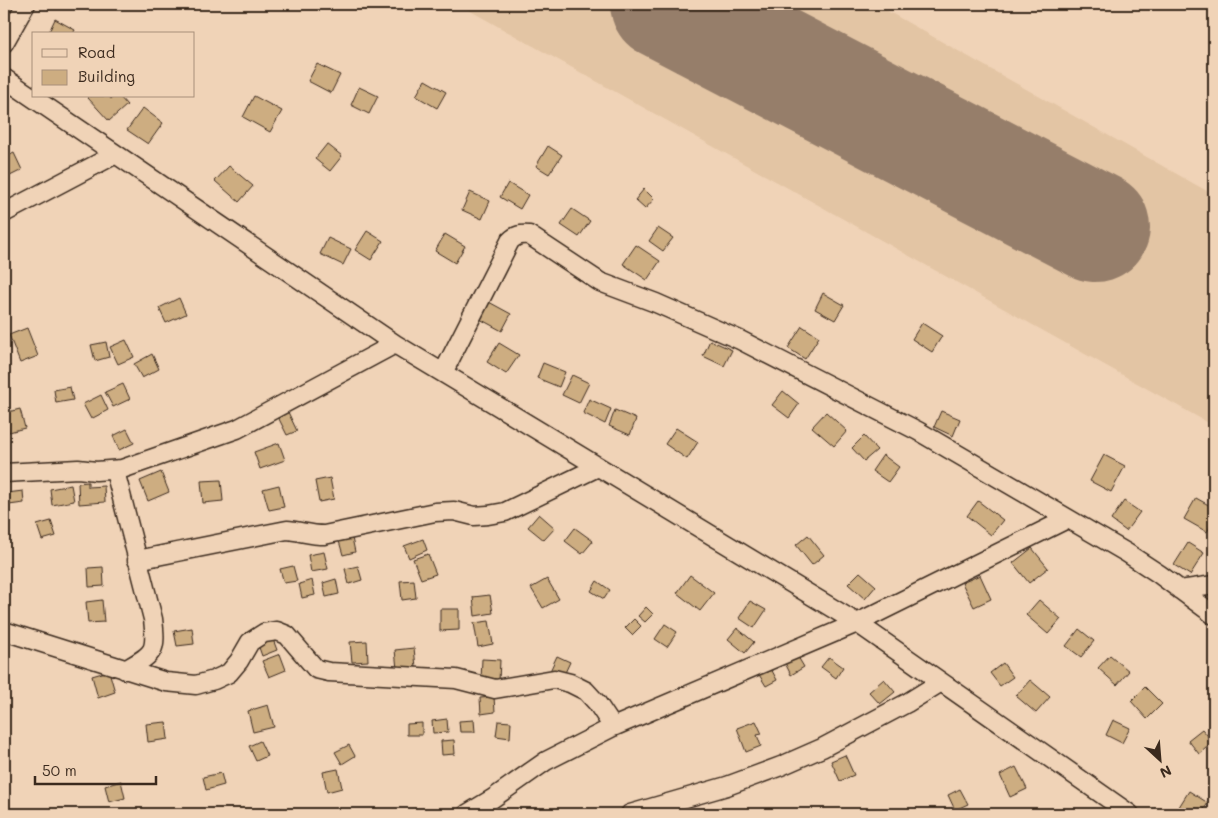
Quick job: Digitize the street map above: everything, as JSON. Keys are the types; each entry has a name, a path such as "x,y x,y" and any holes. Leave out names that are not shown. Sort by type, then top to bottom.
{"street":[{"path":"4,43 26,4"},
{"path":"4,78 32,97"},
{"path":"33,98 395,344 857,623 1130,814"},
{"path":"4,214 116,154"},
{"path":"443,373 510,240 515,236 530,235 600,282 656,303 740,340 918,431 1127,553 1214,615"},
{"path":"4,473 78,469 96,472 114,471 237,429 395,344"},
{"path":"137,560 287,530 312,535 324,535 436,512 454,511 474,516 505,512 598,467"},
{"path":"114,471 153,619 156,642 148,657 125,670"},
{"path":"467,814 487,810 546,761 613,727 857,623 1067,519"},
{"path":"1180,590 1214,585"},
{"path":"4,631 166,682 196,685 229,673 239,661 250,642 264,633 277,631 287,635 316,669 330,672 456,679 495,689 554,679 570,683 586,692 597,703 613,727"},
{"path":"630,814 727,786 781,766 822,748 907,703 941,682"}],"shaded area":[{"path":"458,4 875,4 1214,195 1214,426"}],"building":[{"path":"55,19 75,30 74,32 49,32"},
{"path":"317,64 340,75 331,93 308,81"},
{"path":"425,80 446,92 437,108 416,96"},
{"path":"359,87 378,96 369,114 351,105"},
{"path":"254,96 282,111 270,132 243,117"},
{"path":"88,98 121,98 127,105 109,121"},
{"path":"143,108 163,123 148,144 127,130"},
{"path":"327,144 342,156 330,171 315,159"},
{"path":"548,146 562,155 549,174 536,166"},
{"path":"14,153 22,170 4,179 4,158"},
{"path":"229,166 253,186 239,202 215,181"},
{"path":"508,183 528,195 520,209 500,197"},
{"path":"644,189 654,199 645,209 635,200"},
{"path":"470,192 490,201 482,219 462,210"},
{"path":"572,209 590,221 579,237 561,225"},
{"path":"658,228 673,238 663,251 649,241"},
{"path":"367,231 383,241 371,260 355,250"},
{"path":"445,234 465,246 455,263 435,251"},
{"path":"328,238 351,249 343,265 320,254"},
{"path":"636,245 660,261 647,280 623,264"},
{"path":"823,293 844,305 835,320 815,309"},
{"path":"179,298 186,314 166,323 159,308"},
{"path":"487,301 511,314 502,331 478,318"},
{"path":"922,323 942,336 932,352 912,339"},
{"path":"802,326 819,337 805,359 788,348"},
{"path":"27,328 38,356 20,363 9,335"},
{"path":"126,340 134,357 118,364 110,347"},
{"path":"710,340 732,350 724,366 703,356"},
{"path":"106,342 109,357 95,361 91,345"},
{"path":"499,343 519,355 506,374 487,362"},
{"path":"152,354 159,369 142,378 134,364"},
{"path":"543,363 565,372 559,387 537,378"},
{"path":"572,375 589,383 579,403 562,395"},
{"path":"123,384 130,399 113,407 105,392"},
{"path":"70,387 73,400 56,403 54,390"},
{"path":"783,391 799,404 789,418 772,405"},
{"path":"101,395 108,410 91,419 83,404"},
{"path":"589,399 611,409 605,424 583,413"},
{"path":"20,409 25,428 9,432 4,413"},
{"path":"615,410 636,419 630,435 609,426"},
{"path":"941,411 960,419 953,436 934,427"},
{"path":"288,412 297,431 287,435 278,417"},
{"path":"826,412 847,431 834,446 812,427"},
{"path":"676,428 698,442 687,459 665,444"},
{"path":"127,429 134,443 119,450 113,436"},
{"path":"864,436 877,450 864,461 852,448"},
{"path":"279,443 285,460 260,469 254,452"},
{"path":"883,455 899,467 888,482 872,471"},
{"path":"1104,455 1125,466 1111,492 1090,481"},
{"path":"161,472 169,492 148,501 140,481"},
{"path":"330,478 334,499 319,502 315,481"},
{"path":"221,480 223,501 203,503 201,481"},
{"path":"88,482 88,487 104,486 105,502 79,504 78,483"},
{"path":"71,485 74,501 52,505 50,489"},
{"path":"279,485 284,507 269,510 263,489"},
{"path":"23,491 24,503 9,505 7,493"},
{"path":"1196,498 1214,508 1214,520 1207,532 1184,519"},
{"path":"978,501 1003,520 991,535 967,516"},
{"path":"1124,501 1140,512 1126,531 1111,520"},
{"path":"539,514 555,528 544,540 528,527"},
{"path":"51,521 56,536 42,540 37,525"},
{"path":"575,528 593,541 582,554 565,541"},
{"path":"808,535 824,555 812,565 796,545"},
{"path":"352,538 355,552 343,555 339,541"},
{"path":"423,539 427,550 409,558 404,546"},
{"path":"1188,543 1204,553 1190,575 1174,565"},
{"path":"1032,548 1048,568 1029,583 1013,563"},
{"path":"324,552 328,569 311,572 308,555"},
{"path":"428,554 436,574 421,579 413,559"},
{"path":"293,566 297,581 284,583 280,569"},
{"path":"358,566 362,580 349,584 345,569"},
{"path":"103,567 104,586 89,587 88,568"},
{"path":"860,572 876,586 865,599 848,584"},
{"path":"690,575 714,593 700,611 677,593"},
{"path":"980,575 991,599 974,607 962,583"},
{"path":"336,579 339,594 326,597 323,583"},
{"path":"547,579 559,599 543,608 531,588"},
{"path":"312,580 315,595 302,598 299,584"},
{"path":"414,580 416,598 402,600 400,581"},
{"path":"597,581 610,590 604,599 591,591"},
{"path":"490,595 493,613 475,616 473,597"},
{"path":"102,600 104,622 88,623 86,602"},
{"path":"1039,600 1061,619 1048,634 1026,615"},
{"path":"750,601 766,610 754,628 739,618"},
{"path":"646,607 653,614 645,622 638,616"},
{"path":"440,609 459,609 459,630 440,631"},
{"path":"634,619 641,626 632,635 625,628"},
{"path":"489,621 493,644 478,647 474,623"},
{"path":"665,624 677,632 667,647 655,639"},
{"path":"192,628 194,644 177,646 174,631"},
{"path":"737,628 754,642 745,653 728,639"},
{"path":"1079,629 1094,641 1081,657 1066,646"},
{"path":"271,634 277,650 262,656 256,639"},
{"path":"367,641 368,661 352,662 350,642"},
{"path":"414,648 416,667 397,669 395,650"},
{"path":"795,652 804,667 791,675 783,659"},
{"path":"280,654 286,670 269,677 262,661"},
{"path":"1110,655 1129,671 1117,685 1098,668"},
{"path":"557,656 570,662 563,677 550,671"},
{"path":"829,657 843,667 836,678 821,667"},
{"path":"482,659 500,660 499,681 481,680"},
{"path":"1003,663 1013,677 1000,686 990,673"},
{"path":"770,667 777,680 766,686 758,673"},
{"path":"109,671 115,692 98,698 92,676"},
{"path":"884,679 895,692 880,704 869,692"},
{"path":"1030,680 1050,697 1036,713 1016,696"},
{"path":"1145,687 1162,704 1147,719 1131,701"},
{"path":"494,697 495,712 481,714 480,698"},
{"path":"268,705 274,727 253,732 248,711"},
{"path":"447,719 448,732 433,733 432,721"},
{"path":"474,720 475,732 460,732 459,721"},
{"path":"1113,720 1130,728 1122,743 1106,735"},
{"path":"498,721 511,722 510,738 496,736"},
{"path":"756,721 762,734 757,735 761,746 746,752 737,728"},
{"path":"166,722 168,739 148,742 146,724"},
{"path":"422,723 422,735 407,735 407,724"},
{"path":"1202,729 1213,742 1199,754 1188,740"},
{"path":"454,740 455,754 442,755 441,741"},
{"path":"260,741 267,756 256,761 249,746"},
{"path":"349,745 355,756 342,764 335,752"},
{"path":"845,755 854,775 840,781 831,761"},
{"path":"1016,767 1027,789 1010,797 1000,775"},
{"path":"338,769 342,788 327,792 323,772"},
{"path":"221,773 224,785 206,790 203,777"},
{"path":"121,781 125,798 109,802 105,786"},
{"path":"960,789 968,804 955,810 948,795"},
{"path":"1189,791 1208,803 1201,814 1184,814 1177,810"},
{"path":"690,806 693,814 679,814 677,810"}],"runway":[{"path":"665,4 1095,227"}]}
